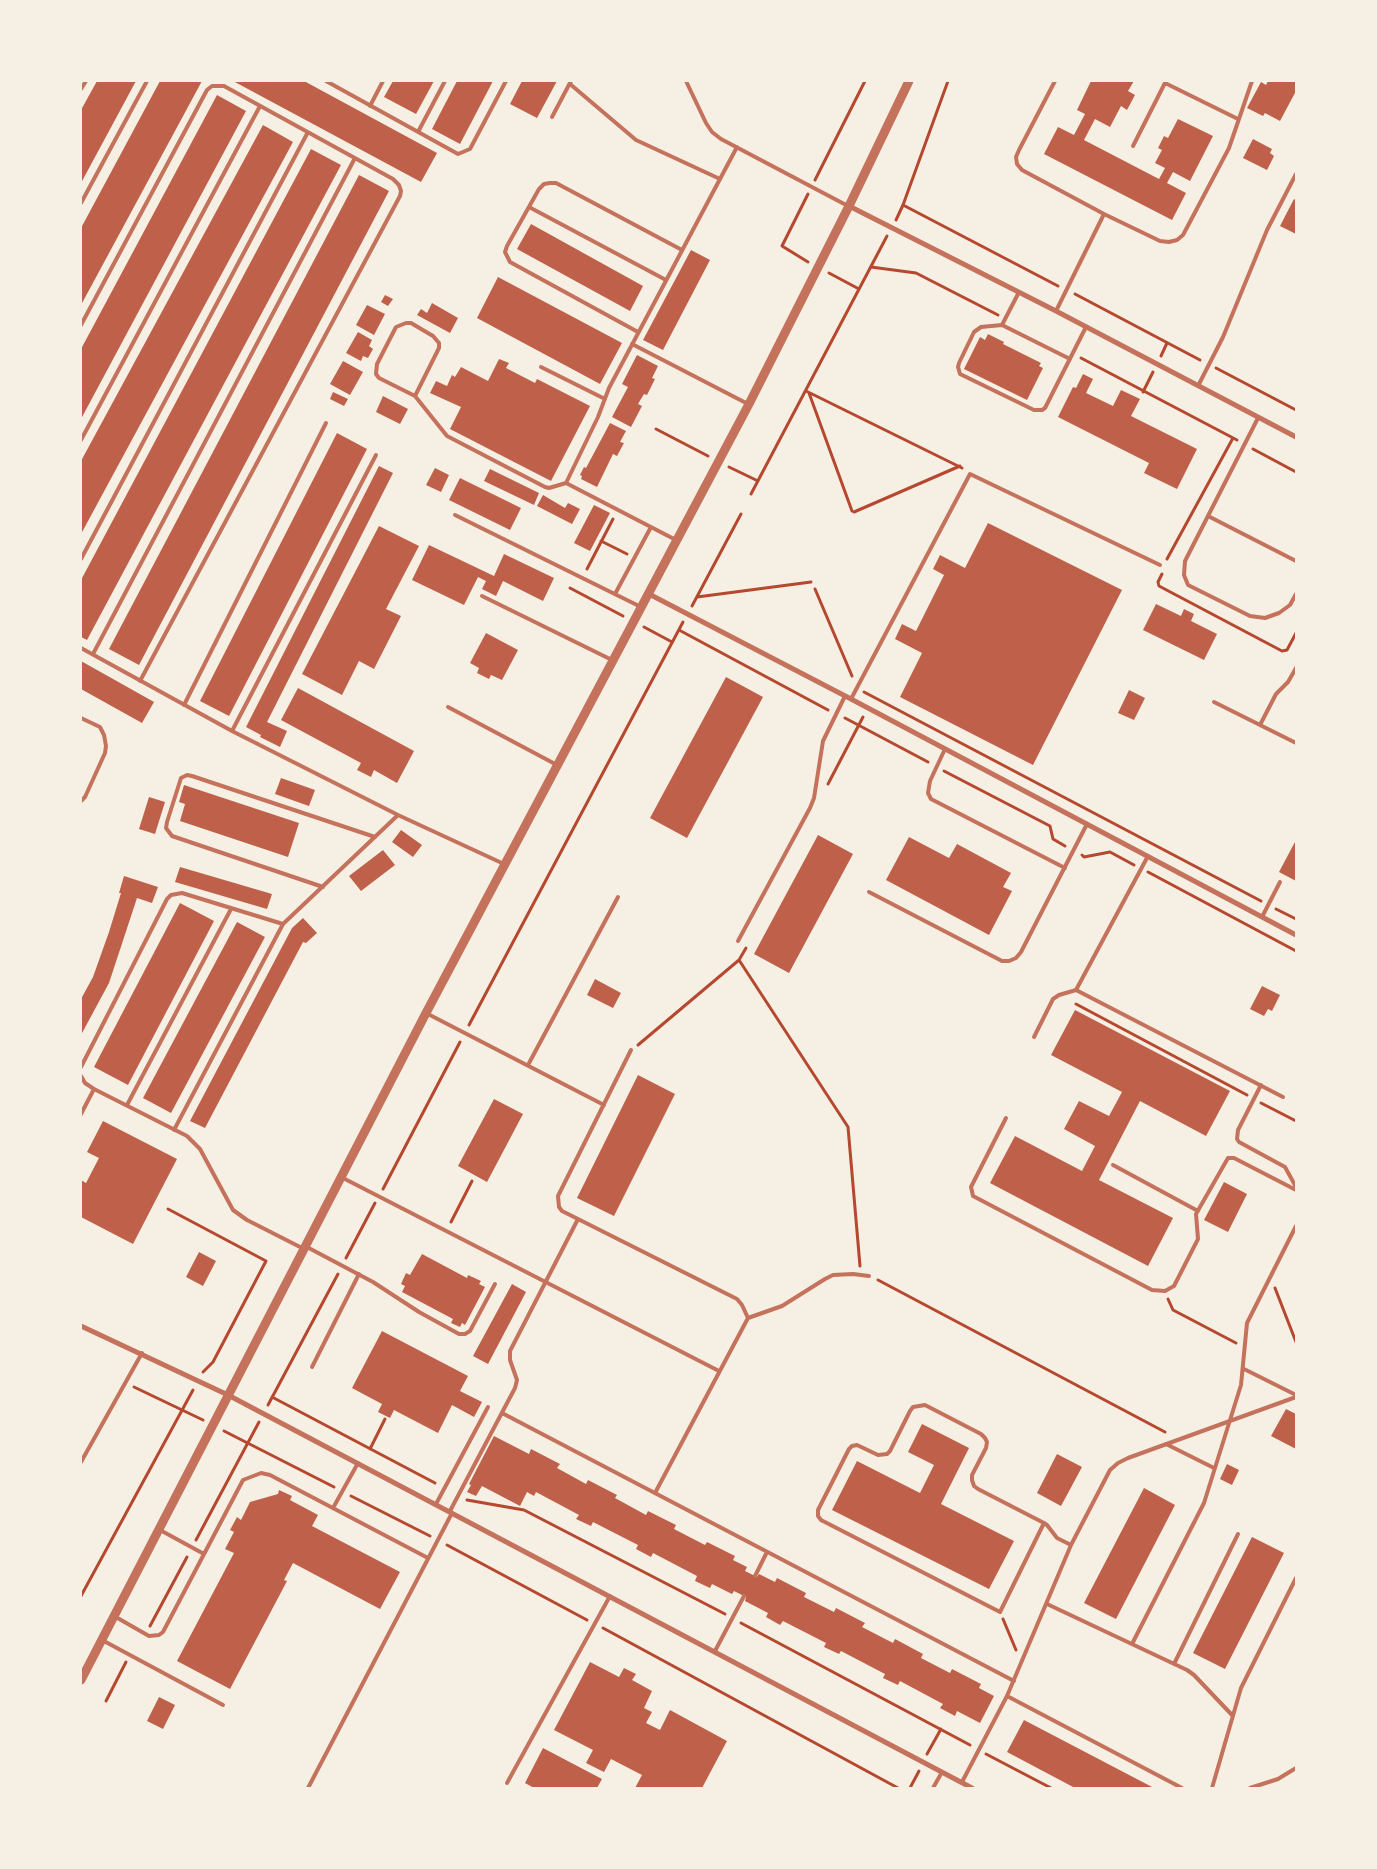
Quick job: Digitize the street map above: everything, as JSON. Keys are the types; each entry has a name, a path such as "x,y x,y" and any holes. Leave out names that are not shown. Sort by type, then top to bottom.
{"street":[{"path":"81,1680 426,1012 678,541 749,404 849,206 909,81"},
{"path":"849,206 1056,311 1296,437"},
{"path":"649,594 1296,935"},
{"path":"81,1326 264,1413 972,1788"}],"lane":[{"path":"81,89 86,81"},
{"path":"81,203 147,81"},
{"path":"326,81 458,154 470,150 506,81"},
{"path":"370,106 383,81"},
{"path":"418,132 445,81"},
{"path":"686,81 712,132 849,206"},
{"path":"1055,81 1019,150 1016,157 1017,164 1022,170 1104,214 1160,241 1178,240 1183,235 1229,148 1252,81"},
{"path":"1133,146 1166,82 1238,119"},
{"path":"552,117 571,83 636,140 720,179"},
{"path":"81,325 207,90 212,86 224,86 393,179 399,185 400,196 140,681"},
{"path":"81,440 260,106"},
{"path":"81,559 308,132"},
{"path":"415,396 439,348 439,344 433,336 406,322 396,327 377,364 376,374 379,378 415,396 446,436 544,487 549,488 566,482 598,417 609,388 737,147"},
{"path":"93,654 355,158"},
{"path":"1198,386 1223,337 1266,230 1296,174"},
{"path":"638,332 510,262 505,252 529,207 544,184 556,183 682,250"},
{"path":"529,207 666,280"},
{"path":"1056,311 1104,214"},
{"path":"1002,325 1019,292"},
{"path":"1070,359 1002,325 981,328 974,332 958,367 960,374 1038,411 1046,408 1086,327"},
{"path":"632,344 749,404"},
{"path":"541,367 605,399"},
{"path":"1258,418 1185,561 1184,575 1188,585 1250,616 1265,618 1279,613 1290,605 1296,594"},
{"path":"184,705 326,423"},
{"path":"232,731 376,455"},
{"path":"851,699 970,474 1160,565"},
{"path":"566,482 678,541"},
{"path":"455,515 642,607"},
{"path":"1208,516 1296,560"},
{"path":"615,594 651,527"},
{"path":"482,596 613,661"},
{"path":"81,648 232,731 398,815 504,865"},
{"path":"1260,725 1276,694 1288,682 1296,668"},
{"path":"738,941 810,808 814,798 823,741 845,696"},
{"path":"1214,702 1296,744"},
{"path":"448,707 558,765"},
{"path":"81,718 100,727 106,746 105,753 85,797 81,801"},
{"path":"945,749 928,786 928,793 931,798 1064,868"},
{"path":"322,886 172,836 166,828 181,778 187,775 192,776 375,837"},
{"path":"174,1130 283,924 398,815"},
{"path":"869,892 1002,961 1009,961 1016,958 1021,952 1087,824"},
{"path":"1076,990 1148,856"},
{"path":"1262,917 1280,882"},
{"path":"81,1067 162,908 171,895 182,894 283,924"},
{"path":"528,1065 618,897"},
{"path":"127,1106 231,909"},
{"path":"1034,1037 1053,1000 1059,994 1076,990 1283,1097"},
{"path":"426,1012 604,1105"},
{"path":"631,1050 558,1196 559,1207 562,1211 737,1300 742,1305 748,1318"},
{"path":"81,1076 85,1083 94,1089 187,1136 200,1149 233,1210 239,1215 359,1274 459,1334 465,1334 470,1331 495,1284"},
{"path":"1261,1085 1238,1130 1237,1139 1285,1167 1296,1188"},
{"path":"81,1114 94,1089"},
{"path":"1006,1118 971,1187 973,1196 1152,1290 1165,1291 1174,1286 1197,1243 1199,1234 1195,1218 1225,1160 1231,1157 1296,1188"},
{"path":"1113,1165 1198,1211"},
{"path":"341,1177 719,1372"},
{"path":"308,1788 438,1540 458,1496 517,1384 510,1360 510,1350 578,1219"},
{"path":"1132,1644 1211,1486 1214,1468 1241,1385 1247,1323 1296,1226"},
{"path":"312,1367 359,1274"},
{"path":"655,1493 748,1318 782,1306 825,1278 845,1274 869,1276"},
{"path":"81,1462 142,1354"},
{"path":"1244,1368 1296,1396"},
{"path":"962,1782 1007,1696 1072,1544 1110,1470 1128,1458 1296,1396"},
{"path":"1044,1523 1000,1612 821,1520 818,1516 820,1505 849,1449 857,1445 878,1455 887,1454 910,1411 919,1405 925,1406 981,1434 987,1442 972,1475 974,1486 1044,1523 1057,1538 1072,1544"},
{"path":"436,1504 488,1407"},
{"path":"502,1413 1014,1681"},
{"path":"1166,1444 1214,1468"},
{"path":"333,1508 358,1463"},
{"path":"114,1616 154,1637 163,1632 243,1480 260,1473 270,1475 428,1558"},
{"path":"159,1530 204,1554"},
{"path":"1174,1664 1238,1534"},
{"path":"755,1576 767,1552"},
{"path":"1212,1788 1232,1715 1244,1682 1296,1578"},
{"path":"507,1783 610,1596"},
{"path":"715,1651 744,1596"},
{"path":"1047,1604 1194,1675 1232,1715"},
{"path":"102,1640 223,1705"},
{"path":"1007,1696 1182,1788"},
{"path":"1250,1788 1264,1786 1296,1768"},
{"path":"933,1788 942,1772"}],"path":[{"path":"859,290 782,246 865,81"},
{"path":"948,81 903,205 1296,410"},
{"path":"751,494 807,392 871,267 916,273 1005,318"},
{"path":"1073,353 1296,472"},
{"path":"807,392 960,466 970,474"},
{"path":"807,392 853,512 960,466"},
{"path":"1233,438 1163,567 1163,573 1158,584 1282,651 1286,650 1296,633"},
{"path":"575,591 617,509"},
{"path":"144,1633 150,1626 192,1548 741,514"},
{"path":"601,541 634,558"},
{"path":"696,598 811,582"},
{"path":"815,589 857,688 1296,920"},
{"path":"679,630 1050,826 1053,839 1084,857 1110,852 1296,951"},
{"path":"739,960 848,1127 861,1274"},
{"path":"1076,1004 1296,1121"},
{"path":"446,1232 472,1181"},
{"path":"81,1596 198,1380 204,1370 213,1362 266,1260 168,1209"},
{"path":"869,1276 1165,1432"},
{"path":"1270,1276 1296,1342"},
{"path":"1165,1291 1170,1307 1173,1310 1244,1347"},
{"path":"125,1382 438,1540 898,1788"},
{"path":"272,1397 444,1488"},
{"path":"370,1449 385,1419"},
{"path":"458,1496 468,1501 524,1510 732,1618 1051,1788"},
{"path":"1000,1612 1022,1663"},
{"path":"106,1701 130,1655"}],"building":[{"path":"97,81 136,81 81,183 81,110"},
{"path":"160,81 202,81 81,305 81,228"},
{"path":"233,81 304,81 437,153 421,182"},
{"path":"393,81 434,81 416,114 384,97"},
{"path":"457,81 493,81 460,144 432,129"},
{"path":"522,81 557,81 537,118 510,104"},
{"path":"1091,81 1134,81 1128,91 1135,95 1127,110 1121,106 1110,127 1095,119 1084,140 1159,179 1165,168 1155,163 1162,150 1158,148 1164,136 1168,138 1178,119 1213,136 1190,181 1173,172 1167,183 1186,193 1172,220 1044,154 1058,127 1074,135 1085,114 1077,110"},
{"path":"1268,81 1296,81 1296,91 1280,121 1265,113 1263,116 1247,108 1261,82 1266,85"},
{"path":"217,95 246,111 81,419 81,349"},
{"path":"263,125 293,142 81,534 81,461"},
{"path":"1253,139 1272,149 1270,153 1274,156 1267,170 1243,158"},
{"path":"311,149 341,165 87,640 81,637 81,580"},
{"path":"359,175 389,191 139,665 109,649"},
{"path":"1294,199 1296,200 1296,234 1280,226"},
{"path":"531,224 643,286 630,311 517,249"},
{"path":"691,250 710,260 663,350 643,340"},
{"path":"498,277 622,343 600,384 477,318"},
{"path":"385,295 393,299 388,306 381,302"},
{"path":"432,303 458,318 450,333 417,315 421,309 427,313"},
{"path":"367,305 385,314 374,335 356,325"},
{"path":"358,332 372,340 369,346 373,349 368,358 363,356 361,361 346,353"},
{"path":"988,334 1004,342 1003,344 1041,363 1039,366 1043,368 1027,400 964,369 980,337 985,340"},
{"path":"637,355 658,366 652,378 655,379 647,395 644,394 638,404 642,406 631,427 612,417 628,387 622,384"},
{"path":"499,359 509,363 506,368 535,383 537,379 590,406 551,481 450,429 461,407 430,393 436,381 447,386 452,375 455,377 461,367 488,381"},
{"path":"343,361 363,372 350,395 330,384"},
{"path":"1083,374 1093,379 1086,393 1113,406 1121,390 1140,399 1131,416 1197,449 1177,489 1144,473 1149,463 1058,417 1073,387 1076,388"},
{"path":"333,392 348,399 344,406 330,399"},
{"path":"383,396 408,409 400,424 376,412"},
{"path":"610,423 626,431 620,442 624,443 617,456 613,454 597,487 581,479 582,476 580,475 584,467 586,468"},
{"path":"337,433 367,449 229,716 200,701"},
{"path":"379,466 393,473 267,722 287,731 280,747 260,737 261,735 246,727"},
{"path":"435,468 449,475 441,492 426,485"},
{"path":"490,469 539,493 534,505 484,481"},
{"path":"460,478 521,508 510,530 449,500"},
{"path":"543,495 565,508 568,503 580,509 572,524 537,506"},
{"path":"594,505 610,513 590,551 574,543"},
{"path":"988,523 1122,590 1033,765 900,697 922,653 895,639 902,624 916,631 944,575 933,569 940,555 965,568"},
{"path":"379,526 419,546 386,609 401,616 374,669 359,661 342,695 302,674"},
{"path":"429,545 494,576 504,554 554,578 543,601 503,581 496,596 482,589 486,581 478,577 464,605 412,580"},
{"path":"1156,604 1181,616 1184,609 1194,614 1191,621 1217,634 1204,660 1143,630"},
{"path":"486,633 518,650 502,680 491,675 489,679 477,673 479,668 470,663"},
{"path":"81,661 154,702 142,723 81,689"},
{"path":"726,677 763,697 687,838 650,818"},
{"path":"298,688 414,751 397,783 374,770 371,777 357,770 361,763 281,720"},
{"path":"1129,690 1145,698 1134,720 1118,713"},
{"path":"281,778 315,790 309,806 275,794"},
{"path":"184,785 299,823 288,857 180,821 185,804 179,802"},
{"path":"149,797 165,802 155,834 139,829"},
{"path":"401,830 422,845 413,857 392,842"},
{"path":"818,835 853,854 789,973 754,954"},
{"path":"909,837 949,858 957,844 1011,873 1003,887 1012,891 989,935 886,880"},
{"path":"1296,840 1296,881 1279,872"},
{"path":"383,850 395,865 361,891 349,876"},
{"path":"180,867 272,894 267,909 175,882"},
{"path":"124,876 158,887 152,903 137,898 109,983 81,1035 81,999 93,977 109,932 121,893 119,893"},
{"path":"180,903 214,921 128,1085 94,1067"},
{"path":"303,918 317,933 306,943 303,942 205,1128 190,1121 292,928"},
{"path":"237,922 265,937 171,1113 143,1098"},
{"path":"595,979 621,993 613,1008 587,995"},
{"path":"1262,986 1280,995 1272,1011 1268,1009 1264,1016 1250,1009"},
{"path":"1075,1010 1230,1091 1206,1136 1140,1101 1099,1180 1173,1218 1148,1266 990,1183 1015,1136 1082,1171 1095,1146 1064,1129 1079,1101 1109,1116 1122,1092 1051,1055"},
{"path":"638,1075 675,1094 614,1216 577,1198"},
{"path":"494,1099 523,1114 487,1182 458,1166"},
{"path":"103,1121 177,1159 133,1244 81,1217 81,1180 86,1183 99,1158 87,1152"},
{"path":"1224,1182 1247,1194 1228,1232 1204,1220"},
{"path":"199,1252 216,1261 203,1286 186,1277"},
{"path":"422,1254 467,1278 468,1275 481,1281 479,1284 485,1287 465,1325 462,1323 460,1327 451,1323 453,1319 402,1292 405,1286 401,1284 406,1273 410,1275"},
{"path":"512,1284 526,1292 488,1364 473,1356"},
{"path":"382,1331 468,1376 460,1391 482,1402 474,1417 452,1405 438,1433 394,1410 390,1418 378,1412 382,1404 352,1388"},
{"path":"1286,1409 1296,1414 1296,1449 1271,1436"},
{"path":"922,1424 969,1448 941,1504 1014,1541 989,1589 832,1510 857,1461 920,1493 934,1465 908,1452"},
{"path":"494,1436 529,1454 531,1449 560,1464 557,1468 586,1484 588,1480 617,1495 615,1498 646,1515 648,1511 676,1525 674,1529 705,1545 707,1542 735,1556 733,1560 747,1567 745,1571 757,1577 759,1574 775,1582 777,1578 806,1593 804,1597 834,1612 836,1608 865,1623 862,1627 893,1643 895,1639 923,1654 921,1658 950,1673 952,1669 981,1684 979,1688 994,1696 980,1723 957,1711 955,1716 940,1708 943,1704 900,1681 898,1685 883,1678 885,1674 841,1651 839,1654 824,1647 826,1643 783,1621 780,1625 766,1617 768,1613 745,1601 746,1597 734,1591 732,1594 712,1584 710,1588 695,1581 697,1576 653,1553 651,1557 636,1549 638,1545 593,1522 591,1526 576,1519 579,1515 536,1492 534,1496 527,1492 520,1506 482,1486 476,1496 467,1492 471,1485 469,1484"},
{"path":"1057,1454 1082,1467 1061,1506 1037,1493"},
{"path":"1227,1464 1239,1470 1232,1485 1220,1479"},
{"path":"1144,1488 1175,1505 1116,1619 1084,1603"},
{"path":"279,1490 292,1496 290,1500 318,1515 312,1526 400,1572 380,1609 293,1563 284,1580 287,1581 230,1689 177,1661 234,1553 225,1549 234,1532 230,1530 237,1517 241,1520 250,1502 278,1494"},
{"path":"1252,1537 1284,1553 1225,1669 1193,1653"},
{"path":"590,1662 619,1677 624,1668 636,1674 632,1680 652,1691 644,1708 652,1712 646,1723 660,1730 670,1710 727,1741 702,1788 635,1788 642,1775 611,1759 604,1772 586,1763 593,1750 554,1730"},
{"path":"159,1697 175,1705 163,1729 147,1721"},
{"path":"1024,1720 1154,1788 1075,1788 1007,1752"},
{"path":"543,1748 602,1779 597,1788 534,1788 525,1783"}]}
